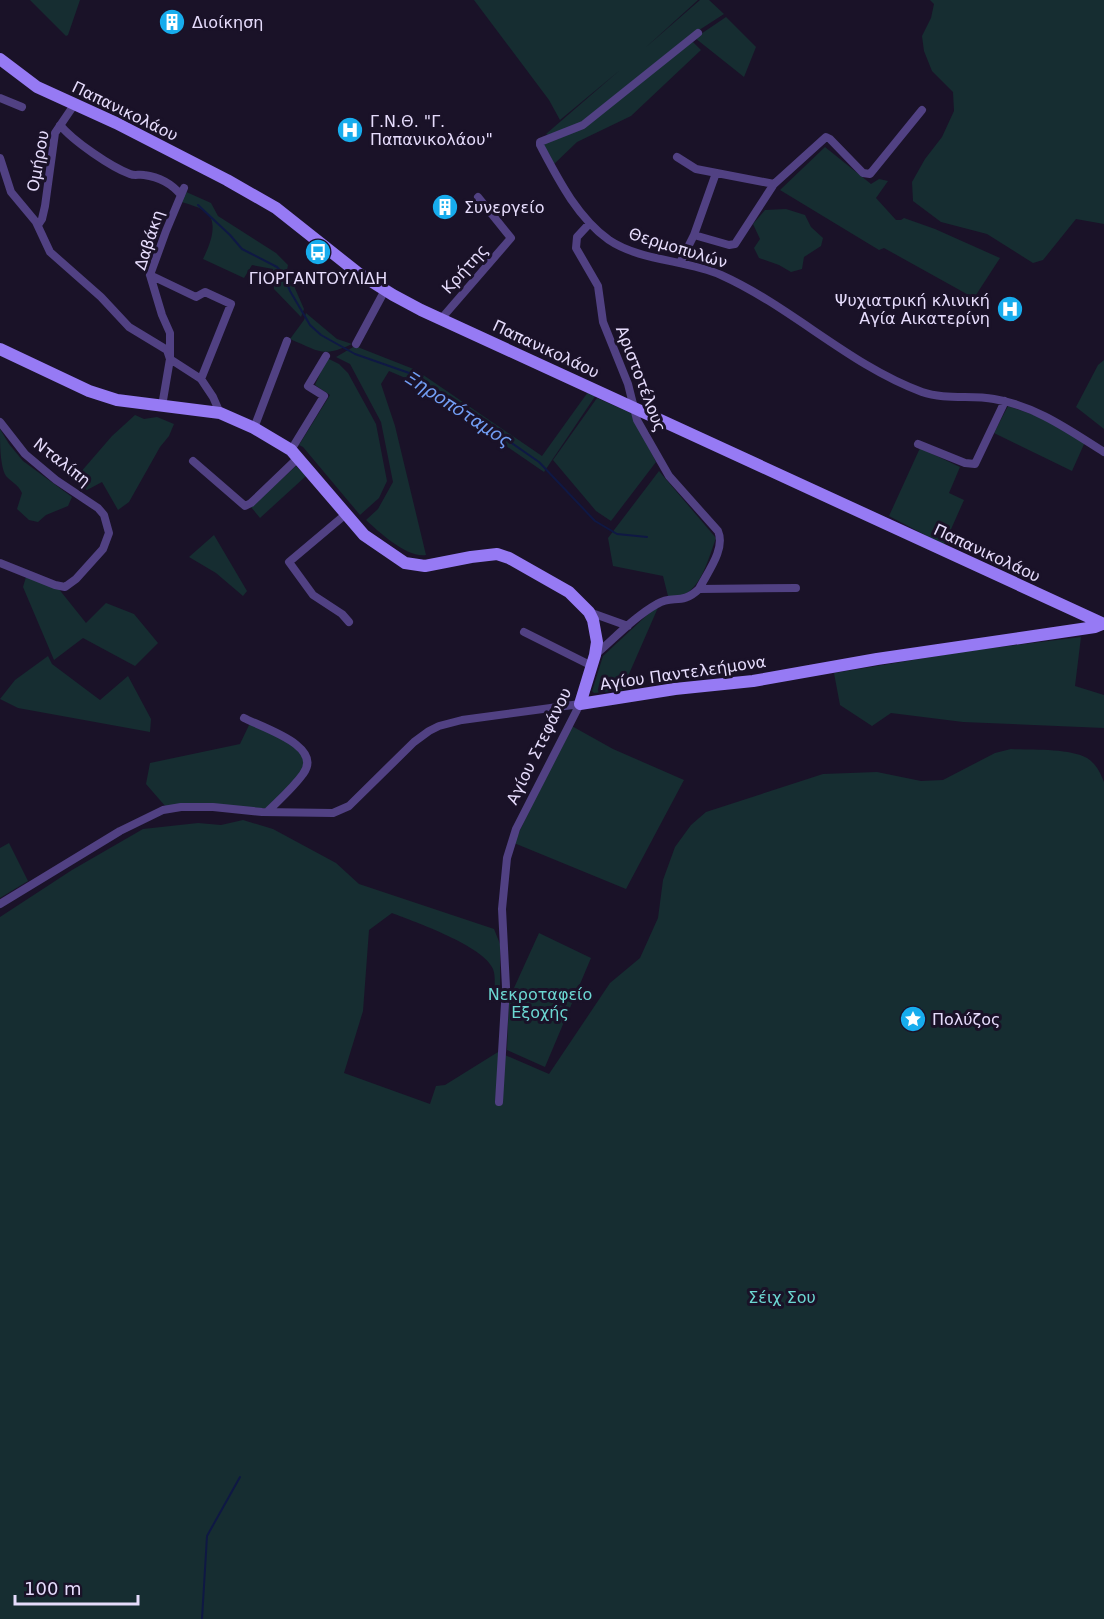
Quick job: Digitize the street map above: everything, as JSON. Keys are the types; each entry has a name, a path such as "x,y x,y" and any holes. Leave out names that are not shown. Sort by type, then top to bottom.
{"street":[{"name":"Θερμοπυλών","path":"698,33 583,125 540,142 556,177 590,224 622,247 720,275 770,302 862,361 917,389 939,396 1005,401 1030,408 1047,416 1104,452"},
{"name":"Παπανικολάου","path":"0,59 28,82 116,123 276,208 338,258 385,290 632,407 1103,623"},
{"path":"0,98 21,106"},
{"name":"Ομήρου","path":"38,225 45,206 54,139 60,125 74,105"},
{"path":"694,235 729,245 735,244 774,184 827,137 863,173 872,172 922,110"},
{"name":"Δαβάκη","path":"60,125 66,133 114,167 134,175 152,176 183,192 150,274 170,333 170,359 162,406"},
{"path":"677,157 696,169 774,184"},
{"path":"0,158 11,192 38,225 42,238 57,259 101,297 129,327 167,350 170,359 201,379 220,413"},
{"path":"680,263 694,235 716,173"},
{"name":"Κρήτης","path":"441,318 511,238 478,196"},
{"name":"Αριστοτέλους","path":"590,224 577,237 576,248 598,286 603,322 628,384 632,407 639,426 669,476 720,535 719,548 699,589"},
{"path":"150,274 196,297 205,292 231,304 201,379"},
{"path":"356,344 385,290"},
{"path":"254,428 287,341"},
{"path":"0,349 89,391 117,400 220,413 254,428 295,453 364,535 405,563 424,566 489,554 505,556 569,592 589,612 628,626"},
{"path":"192,461 245,506 251,503 295,453 324,396 308,386 326,356"},
{"path":"918,444 965,463 975,464 1005,401"},
{"name":"Νταλίπη","path":"0,422 25,454 56,480 98,508 108,523 109,533 103,549 76,579 65,587 54,585 0,563"},
{"path":"346,514 290,562 314,595 333,607 349,622"},
{"path":"524,632 594,661 628,626 659,602 689,598 699,589 796,588"},
{"name":"Αγίου Στεφάνου","path":"499,1102 506,987 502,909 507,858 516,829 580,704 594,661 597,642 589,612"},
{"name":"Αγίου Παντελεήμονα","path":"0,904 120,831 163,810 181,807 213,807 326,814 349,806 414,742 429,731 446,724 675,689 753,681 877,659 1095,627 1103,623"},
{"path":"244,718 289,740 303,749 307,755 307,765 303,774 267,812"}],"green space":[{"path":"30,0 80,0 68,35 66,36"},
{"path":"474,0 698,0 645,48 700,0 709,0 724,14 693,34 582,123 548,135 546,134 620,70 560,120 549,100"},
{"path":"930,0 1104,0 1104,224 1076,219 1043,260 1033,263 987,234 941,222 913,201 912,182 925,159 942,137 954,111 953,92 932,71 924,51 922,36 931,18 934,4"},
{"path":"726,17 756,47 744,77 695,38"},
{"path":"691,40 701,50 631,116 577,142 552,166 542,144 584,128"},
{"path":"825,147 871,184 879,179 888,181 876,198 896,220 904,218 935,229 1000,258 974,298 884,248 879,250 780,190"},
{"path":"184,191 211,203 218,216 276,253 288,265 287,270 304,309 301,317 274,289 273,269 252,265 244,278 203,259 212,236 211,218 198,207 179,201"},
{"path":"786,209 805,215 811,227 823,238 821,246 804,257 802,269 791,272 759,258 754,248 760,239 753,224 765,210"},
{"path":"306,313 337,339 352,344 327,352 314,350 290,339 304,320"},
{"path":"355,346 416,370 542,456 588,392 596,395 544,472 410,380 389,371 381,384 395,426 426,555 419,555 394,544 366,520 378,509 393,482 381,422 350,364 336,357"},
{"path":"327,358 339,364 348,373 376,424 387,481 379,498 360,515 299,445 330,395 315,385"},
{"path":"1104,360 1104,429 1076,407 1098,365"},
{"path":"597,398 631,413 656,462 611,521 596,511 553,460"},
{"path":"1008,406 1043,418 1085,442 1072,471 994,433"},
{"path":"135,415 144,419 157,417 174,424 129,502 118,510 102,482 87,490 78,483 80,473 112,436"},
{"path":"0,429 23,461 72,497 68,506 46,515 38,522 29,520 17,509 22,493 4,472"},
{"path":"920,448 960,467 949,493 964,500 944,545 889,516"},
{"path":"296,466 306,476 260,518 251,507"},
{"path":"659,471 716,538 700,579 689,592 680,595 668,596 663,576 613,566 608,538"},
{"path":"214,535 247,591 243,596 216,573 189,557"},
{"path":"26,577 58,588 86,623 106,603 134,614 158,643 135,666 83,638 54,660 23,587"},
{"path":"660,603 622,690 594,693 592,691 603,656"},
{"path":"1081,637 1075,686 1104,695 1104,728 963,722 891,713 872,726 840,705 834,673 968,651"},
{"path":"48,656 52,664 100,700 128,676 151,719 150,732 18,708 0,699 15,680"},
{"path":"250,723 295,747 304,761 296,778 266,808 166,807 146,784 150,763 240,744"},
{"path":"570,725 613,749 684,780 626,889 514,843"},
{"name":"Σέιχ Σου","path":"1011,749 1050,750 1080,755 1093,763 1104,782 1104,1619 0,1619 0,917 72,870 143,829 198,823 221,825 243,820 273,829 336,863 359,884 494,929 500,944 500,999 495,997 493,969 487,960 463,944 392,913 369,930 363,1011 344,1073 430,1104 436,1086 445,1085 498,1052 549,1074 610,983 640,958 658,918 663,880 675,847 691,825 706,812 823,774 877,772 921,781 943,780 995,753"},
{"path":"9,843 28,881 0,898 0,848"},
{"name":"Νεκροταφείο Εξοχής","path":"539,933 591,958 545,1067 507,1050 509,999"}],"waterway":[{"name":"Ξηροπόταμος","path":"198,205 242,249 277,267 310,325 321,335 355,354 412,374 539,462 595,521 617,534 647,537"},
{"path":"202,1619 207,1536 240,1477"}],"place":[{"name":"Διοίκηση","path":"172,22"},
{"name":"Γ.Ν.Θ. \"Γ. Παπανικολάου\"","path":"350,130"},
{"name":"Συνεργείο","path":"445,207"},
{"name":"ΓΙΟΡΓΑΝΤΟΥΛΙΔΗ","path":"318,252"},
{"name":"Ψυχιατρική κλινική Αγία Αικατερίνη","path":"1010,309"},
{"name":"Πολύζος","path":"913,1019"}]}
